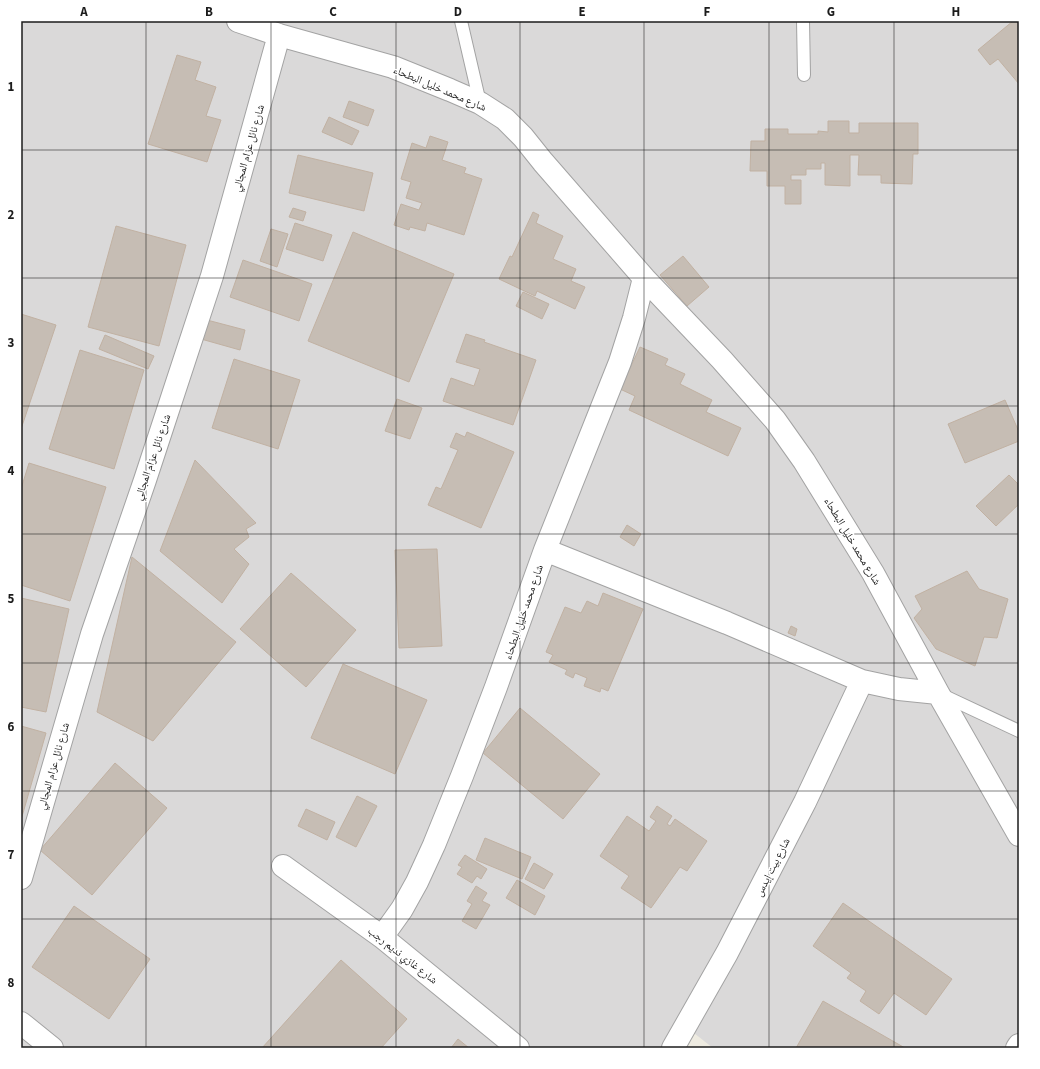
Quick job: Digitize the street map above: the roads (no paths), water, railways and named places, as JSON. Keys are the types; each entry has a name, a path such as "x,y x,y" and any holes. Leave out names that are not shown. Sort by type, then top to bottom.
{"street":[{"name":"شارع محمد خليل البطحاء","path":"238,21 279,35 393,67 480,103 505,120 523,137 644,278 722,360 775,420 804,461 873,573 938,693 1019,835"},
{"name":"شارع نائل عزام المجالي","path":"21,878 92,634 145,480 212,276 279,35"},
{"name":"شارع محمد خليل البطحاء","path":"382,937 402,909 417,882 437,838 496,687 545,550 620,362 634,318 644,278"},
{"path":"545,550 727,622 862,681 899,689 938,693"},
{"name":"شارع بيت إيدس","path":"673,1048 727,953 804,802 862,681"},
{"name":"شارع غازي نديم رجب","path":"283,866 382,937 518,1048"},
{"path":"21,1023 52,1048"}],"lane":[{"path":"460,21 480,103"},
{"path":"803,21 804,75"},
{"path":"938,693 1019,731"}]}
